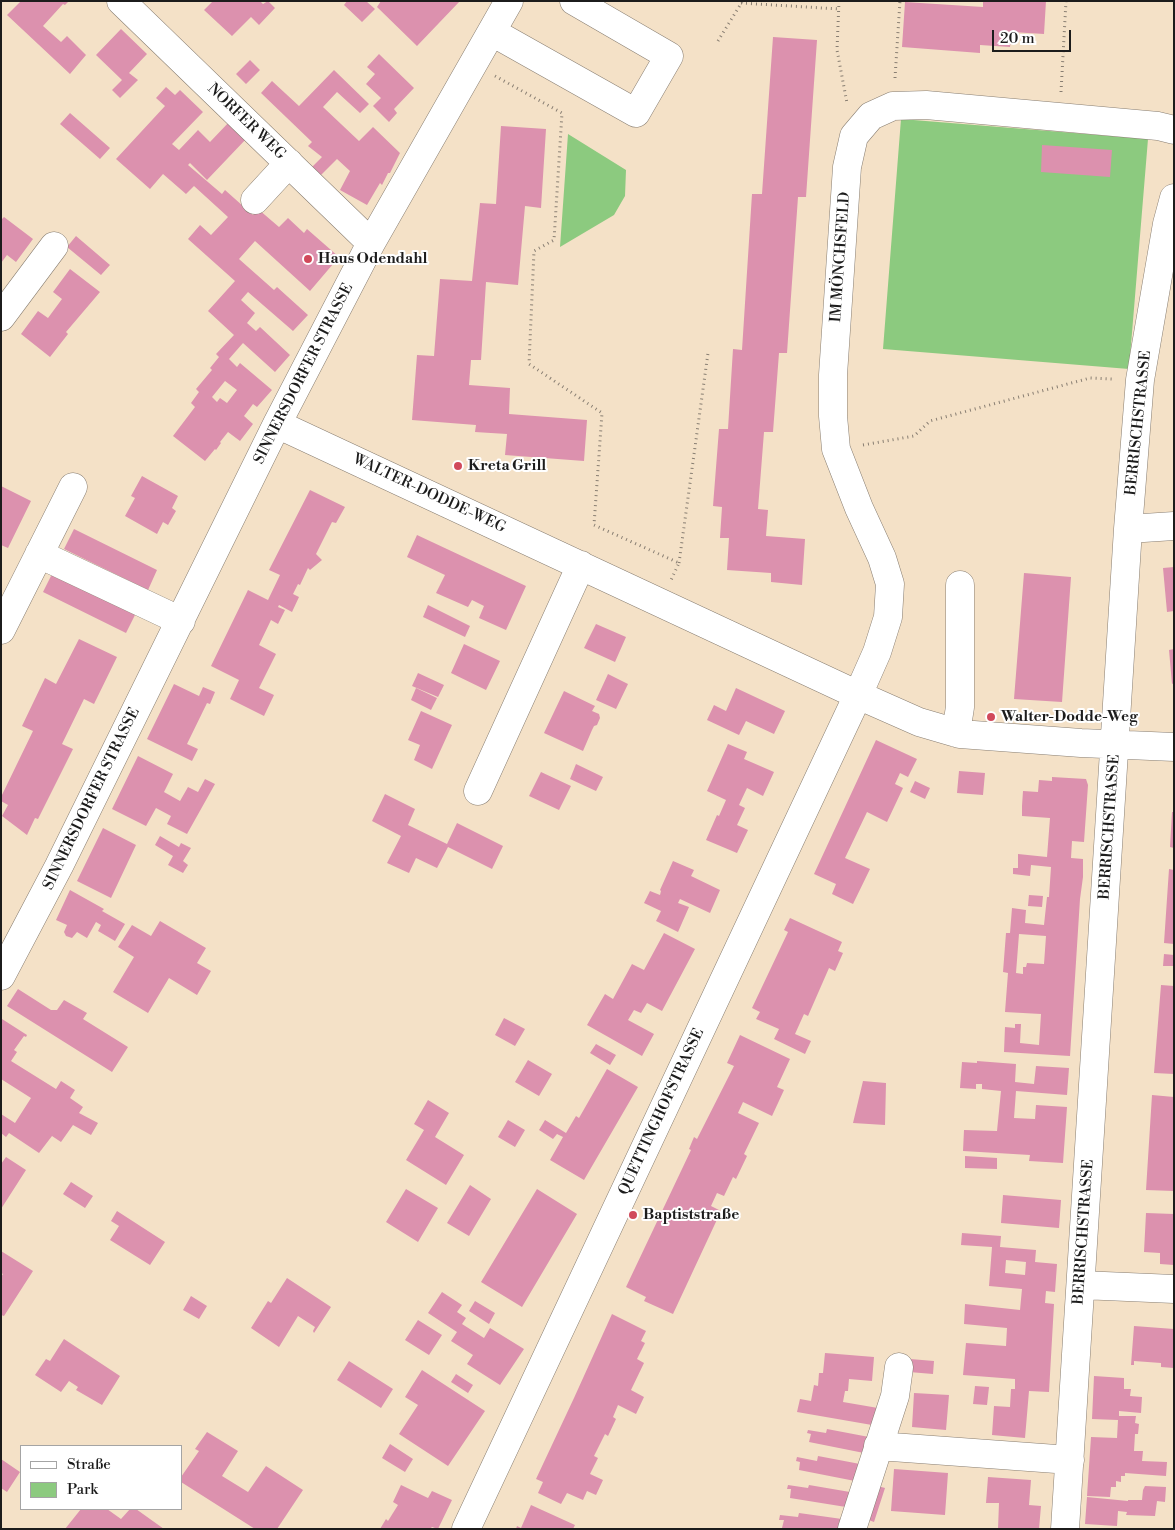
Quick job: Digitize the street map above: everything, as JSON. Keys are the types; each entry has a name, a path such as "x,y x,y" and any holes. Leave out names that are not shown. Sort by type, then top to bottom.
{"street":[{"name":"NORFER WEG","path":"121,1 371,243"},
{"name":"SINNERSDORFER STRASSE","path":"1,976 59,866 278,424 371,243 509,1"},
{"path":"492,32 636,113 669,56 574,1"},
{"name":"IM MÖNCHSFELD","path":"858,696 877,652 888,617 890,584 882,558 836,449 833,416 847,167 854,136 871,116 893,106 926,105 1158,126 1174,130"},
{"path":"254,200 288,163"},
{"name":"BERRISCHSTRASSE","path":"1065,1529 1128,530 1140,380 1167,224 1174,198"},
{"path":"1,318 54,246"},
{"name":"WALTER-DODDE-WEG","path":"278,424 858,696 918,722 956,733 1009,738 1174,747"},
{"path":"1,630 73,488"},
{"path":"1128,530 1174,526"},
{"path":"40,554 181,621"},
{"path":"478,790 581,565"},
{"path":"956,733 960,707 960,585"},
{"name":"QUETTINGHOFSTRASSE","path":"466,1529 858,696"},
{"path":"1081,1286 1174,1290"},
{"path":"852,1529 895,1396 899,1367"},
{"path":"878,1446 1070,1460"}],"path":[{"path":"839,1 837,50 854,136"},
{"path":"893,106 900,1"},
{"path":"1059,117 1066,1"},
{"path":"718,41 742,2 839,9"},
{"path":"473,64 562,113 554,240 534,251 529,364 602,413 594,525 680,563"},
{"path":"660,603 680,563 708,353"},
{"path":"836,449 914,436 930,421 1090,378 1140,380"}],"green space":[{"path":"901,119 1148,139 1129,369 883,349"},
{"path":"568,134 626,170 625,196 614,215 560,247"}],"building":[{"path":"21,1 69,1 65,5 63,4 43,26 61,42 67,36 86,55 70,74 7,15"},
{"path":"213,1 260,1 263,4 268,1 275,8 259,25 251,17 232,36 204,10"},
{"path":"347,1 366,1 375,9 362,22 344,5"},
{"path":"381,1 460,1 417,46 377,7"},
{"path":"983,1 1046,1 1044,34 1012,32 1010,47 980,45 980,53 902,47 905,2 983,7"},
{"path":"121,29 147,54 129,73 138,80 120,98 112,90 122,80 96,55"},
{"path":"773,37 817,40 806,197 798,197 787,353 779,353 773,432 764,432 758,509 768,510 766,536 805,539 802,585 771,582 771,573 727,570 729,538 720,538 722,507 713,506 719,429 728,429 733,349 742,350 752,194 762,194"},
{"path":"379,54 414,88 394,109 397,113 389,122 373,106 381,98 366,84 375,74 367,67"},
{"path":"250,60 260,70 246,84 236,74"},
{"path":"334,70 369,104 360,113 337,92 323,107 359,141 373,127 400,153 390,173 388,173 382,185 380,183 367,205 340,190 350,171 337,159 319,177 310,169 322,157 308,146 312,142 261,93 272,81 299,106"},
{"path":"166,87 175,95 180,90 203,112 172,144 179,150 198,130 210,142 230,121 247,138 207,180 190,163 188,165 222,194 225,190 253,215 258,209 279,227 288,218 304,233 307,229 339,257 310,291 255,241 239,259 274,290 277,287 308,315 293,331 248,292 241,300 255,313 247,323 256,331 260,327 290,355 275,372 243,343 229,359 237,367 240,363 272,390 257,407 253,404 244,416 253,424 240,441 228,432 216,450 205,461 173,436 195,407 191,403 199,392 196,389 212,370 210,368 219,357 216,354 234,335 208,311 235,281 188,239 200,225 211,235 228,217 194,186 186,194 163,174 150,189 116,159 165,106 156,98","holes":["225,381 237,390 227,403 220,398 217,402 212,397"]},
{"path":"70,113 110,148 100,159 60,124"},
{"path":"501,126 546,129 541,208 525,206 518,285 486,282 481,360 471,360 469,385 510,388 509,414 587,420 584,461 505,455 507,434 475,432 476,425 412,420 417,355 434,356 440,279 472,281 480,203 496,204"},
{"path":"1042,145 1112,150 1110,177 1041,172"},
{"path":"4,217 33,239 16,262 7,255 1,263 1,220"},
{"path":"76,236 110,265 101,275 67,247"},
{"path":"70,269 100,292 66,332 68,334 50,357 21,334 38,311 48,318 62,299 53,292"},
{"path":"142,476 178,496 172,508 176,511 168,525 163,522 157,534 125,516 135,498 131,496"},
{"path":"1,486 31,501 8,548 1,545"},
{"path":"310,490 345,507 336,523 332,522 316,554 322,560 310,570 308,568 300,585 298,584 293,594 299,597 292,612 279,605 278,607 285,610 278,624 271,620 259,645 276,654 259,688 274,695 264,716 230,699 239,680 211,666 248,590 268,600 280,575 269,570"},
{"path":"74,529 157,570 148,590 64,549"},
{"path":"417,535 526,586 506,630 479,618 484,606 472,600 468,607 436,593 445,575 407,557"},
{"path":"1174,567 1174,611 1167,612 1163,568"},
{"path":"53,572 136,613 126,633 43,592"},
{"path":"1024,573 1071,577 1062,702 1014,699"},
{"path":"428,605 470,626 465,637 423,617"},
{"path":"596,624 626,637 615,662 584,648"},
{"path":"79,639 117,657 94,704 84,699 62,744 73,749 38,819 35,818 27,835 2,816 8,805 1,801 1,797 33,731 22,726 45,678 56,684"},
{"path":"464,644 500,661 486,690 451,673"},
{"path":"1174,649 1174,683 1172,684 1169,650"},
{"path":"418,673 444,685 438,697 412,686"},
{"path":"608,674 628,684 616,709 596,700"},
{"path":"174,684 199,696 203,687 215,692 210,704 207,703 187,744 198,749 192,761 147,739"},
{"path":"416,688 437,698 431,710 411,700"},
{"path":"736,688 785,711 774,734 746,721 739,735 707,720 714,705 726,711"},
{"path":"564,691 595,706 592,711 599,714 600,718 597,725 594,726 583,751 544,733"},
{"path":"421,711 452,725 432,769 414,760 420,745 408,740"},
{"path":"876,740 917,759 908,777 900,773 895,784 903,788 887,822 867,812 845,858 870,869 853,904 832,894 836,884 814,874"},
{"path":"728,744 747,752 744,759 774,772 763,796 747,788 739,805 745,808 737,825 748,830 737,853 706,840 726,800 707,791"},
{"path":"138,756 173,774 164,792 180,801 188,787 198,792 205,779 215,784 187,834 167,824 171,816 156,808 146,826 112,809"},
{"path":"576,764 603,777 596,791 570,779"},
{"path":"959,771 985,773 983,795 957,793"},
{"path":"541,772 571,786 559,810 529,796"},
{"path":"1052,777 1086,779 1088,785 1084,842 1072,841 1071,858 1083,859 1083,877 1070,1056 1004,1052 1005,1027 1015,1028 1015,1024 1021,1024 1020,1043 1039,1045 1041,1014 1005,1012 1008,973 1003,972 1006,933 1010,933 1012,908 1026,910 1025,923 1044,925 1047,897 1049,897 1051,867 1031,865 1030,876 1013,874 1013,868 1018,868 1018,854 1047,857 1050,818 1022,816 1022,806 1023,791 1038,792 1039,780 1052,781","holes":["1019,934 1046,936 1044,964 1027,963 1026,967 1023,967 1023,974 1016,973"]},
{"path":"915,781 930,788 925,799 910,792"},
{"path":"385,794 415,809 408,825 447,844 457,823 503,846 492,869 448,847 437,868 416,858 409,873 387,863 401,836 372,821"},
{"path":"1172,812 1174,812 1174,848 1170,847"},
{"path":"103,828 136,845 111,898 77,881"},
{"path":"160,836 179,847 181,843 191,848 183,861 188,865 183,873 168,865 173,856 155,845"},
{"path":"673,861 694,870 691,876 720,890 710,913 680,899 678,903 689,907 678,932 656,921 661,911 644,903 650,891 660,895 660,890"},
{"path":"1169,869 1174,870 1174,944 1164,943"},
{"path":"70,890 104,909 102,911 125,924 115,941 98,931 101,925 96,922 87,938 77,932 72,938 66,936 64,932 67,925 56,920"},
{"path":"1029,895 1043,896 1042,907 1028,906"},
{"path":"790,918 842,942 838,951 843,953 835,971 829,968 808,1016 804,1014 795,1034 811,1041 805,1054 774,1039 779,1029 756,1019 760,1012 752,1008 788,932 784,930"},
{"path":"160,921 206,948 197,963 211,971 197,995 169,978 148,1013 113,992 134,957 118,947 132,925 151,936"},
{"path":"664,933 695,949 662,1011 647,1003 641,1013 634,1010 628,1020 654,1034 642,1056 587,1025 605,994 613,999 632,964 644,970"},
{"path":"1164,954 1174,955 1174,966 1163,966"},
{"path":"1161,985 1174,986 1174,1074 1154,1073"},
{"path":"18,989 51,1010 57,1010 64,1000 87,1013 83,1019 128,1047 112,1072 7,1006"},
{"path":"504,1018 525,1029 515,1046 495,1035"},
{"path":"2,1019 27,1035 26,1037 24,1036 14,1050 17,1052 11,1061 56,1089 61,1081 75,1090 70,1098 83,1107 79,1113 98,1123 91,1135 73,1125 61,1142 52,1136 39,1153 9,1133 6,1137 1,1133 1,1114 15,1123 31,1098 1,1079"},
{"path":"740,1035 790,1059 777,1087 784,1090 772,1116 743,1102 738,1113 759,1123 744,1154 747,1156 736,1179 733,1177 724,1196 717,1193 711,1206 721,1211 673,1314 644,1301 646,1297 626,1287 691,1150 689,1149 694,1137 697,1139 734,1066 727,1063"},
{"path":"596,1044 616,1055 610,1065 590,1053"},
{"path":"528,1060 552,1074 539,1096 515,1082"},
{"path":"977,1061 1016,1064 1015,1082 1034,1084 1036,1066 1069,1068 1067,1095 1016,1091 1014,1118 1035,1119 1036,1105 1067,1107 1063,1163 1029,1161 1030,1155 963,1151 964,1130 997,1131 1001,1091 982,1089 982,1084 976,1084 976,1089 960,1088 962,1062 977,1063"},
{"path":"607,1069 638,1087 584,1180 550,1160 563,1137 557,1134 553,1139 539,1130 545,1120 566,1133 576,1116 579,1118"},
{"path":"863,1081 886,1083 885,1125 853,1123"},
{"path":"1152,1095 1174,1097 1174,1191 1146,1190"},
{"path":"428,1100 449,1113 435,1137 464,1155 446,1185 406,1160 424,1130 414,1124"},
{"path":"508,1120 525,1130 515,1147 498,1137"},
{"path":"965,1156 997,1158 997,1169 965,1168"},
{"path":"6,1157 26,1170 1,1209 1,1164"},
{"path":"71,1182 93,1196 85,1208 63,1194"},
{"path":"470,1185 491,1199 469,1236 447,1223"},
{"path":"406,1189 438,1208 418,1242 386,1222"},
{"path":"537,1189 577,1214 522,1307 481,1282"},
{"path":"1003,1195 1061,1200 1059,1228 1001,1223"},
{"path":"117,1211 165,1242 150,1265 110,1240 119,1226 111,1221"},
{"path":"1146,1213 1174,1214 1174,1265 1160,1264 1160,1253 1144,1252"},
{"path":"962,1233 1001,1236 1000,1247 1036,1250 1035,1262 1057,1264 1055,1292 1046,1291 1045,1303 1054,1304 1049,1392 1029,1391 1025,1438 992,1435 994,1406 1010,1407 1011,1389 1015,1389 1015,1379 963,1375 966,1343 1006,1346 1007,1328 964,1324 965,1304 1020,1310 1022,1289 989,1286 992,1247 961,1245","holes":["1006,1260 1026,1262 1025,1275 1005,1273"]},
{"path":"1,1251 33,1271 4,1316 1,1315 1,1277 3,1274 1,1273"},
{"path":"287,1278 331,1307 314,1333 315,1327 298,1316 279,1347 251,1328 268,1301 271,1303"},
{"path":"442,1292 462,1305 457,1312 466,1318 462,1324 484,1338 490,1328 524,1349 500,1385 467,1364 473,1355 451,1341 457,1332 428,1313"},
{"path":"191,1296 207,1306 199,1319 183,1310"},
{"path":"475,1301 495,1313 489,1324 469,1311"},
{"path":"612,1314 646,1331 641,1341 645,1343 637,1359 644,1363 631,1390 644,1397 636,1414 618,1405 613,1417 616,1419 608,1436 605,1434 594,1456 598,1458 590,1474 603,1480 596,1495 587,1491 583,1500 567,1493 561,1504 538,1493 543,1482 536,1479"},
{"path":"418,1320 442,1335 429,1355 405,1340"},
{"path":"1134,1326 1174,1329 1174,1368 1161,1367 1161,1363 1134,1361 1134,1365 1131,1365"},
{"path":"64,1339 120,1376 102,1405 76,1390 78,1387 69,1381 61,1392 35,1375 46,1359 50,1361"},
{"path":"825,1353 874,1357 872,1381 849,1379 848,1391 845,1391 843,1402 878,1408 872,1425 797,1412 800,1399 811,1401 814,1385 818,1386 819,1373 823,1373"},
{"path":"910,1359 934,1361 933,1374 909,1372"},
{"path":"349,1361 393,1389 381,1408 337,1380"},
{"path":"422,1370 485,1411 448,1466 399,1434 418,1405 405,1397"},
{"path":"456,1374 473,1385 468,1393 451,1382"},
{"path":"1094,1376 1124,1378 1124,1389 1131,1389 1130,1396 1142,1397 1141,1413 1119,1411 1119,1416 1136,1416 1135,1423 1139,1424 1138,1434 1135,1434 1134,1451 1143,1451 1142,1461 1167,1462 1166,1476 1125,1473 1125,1476 1121,1476 1121,1482 1116,1481 1116,1487 1111,1487 1110,1497 1087,1496 1091,1437 1117,1438 1118,1420 1092,1419"},
{"path":"975,1386 989,1387 987,1405 973,1404"},
{"path":"914,1393 949,1395 946,1430 912,1427"},
{"path":"827,1429 869,1437 864,1453 809,1442 811,1434 807,1433 808,1430 826,1433"},
{"path":"207,1432 238,1451 222,1476 248,1492 266,1466 303,1490 277,1529 255,1529 182,1483 182,1476 199,1451 195,1449"},
{"path":"390,1444 413,1459 405,1472 382,1458"},
{"path":"818,1456 860,1464 855,1481 799,1470 800,1462 796,1461 797,1457 817,1461"},
{"path":"1,1459 20,1472 7,1492 1,1488"},
{"path":"894,1469 948,1473 945,1515 891,1511"},
{"path":"988,1477 1031,1480 1029,1505 1041,1506 1039,1529 998,1529 999,1503 986,1503"},
{"path":"401,1485 428,1498 432,1491 452,1500 438,1529 432,1527 430,1529 380,1529 386,1519 388,1521 398,1505 393,1502"},
{"path":"788,1485 808,1488 809,1485 850,1492 846,1507 790,1498 791,1489 787,1489"},
{"path":"874,1485 885,1488 874,1522 863,1518"},
{"path":"1145,1486 1166,1487 1165,1502 1157,1501 1155,1516 1126,1515 1127,1512 1118,1511 1117,1526 1085,1524 1087,1497 1128,1501 1142,1500"},
{"path":"531,1505 575,1525 573,1529 516,1529 517,1526 521,1528"},
{"path":"80,1510 108,1510 121,1519 129,1510 137,1510 164,1529 65,1529"},
{"path":"799,1513 842,1519 839,1529 782,1528 784,1520 779,1520 780,1515 798,1517"}],"place":[{"name":"Haus Odendahl","path":"308,259"},
{"name":"Kreta Grill","path":"458,466"},
{"name":"Walter-Dodde-Weg","path":"991,717"},
{"name":"Baptiststraße","path":"633,1215"}]}
